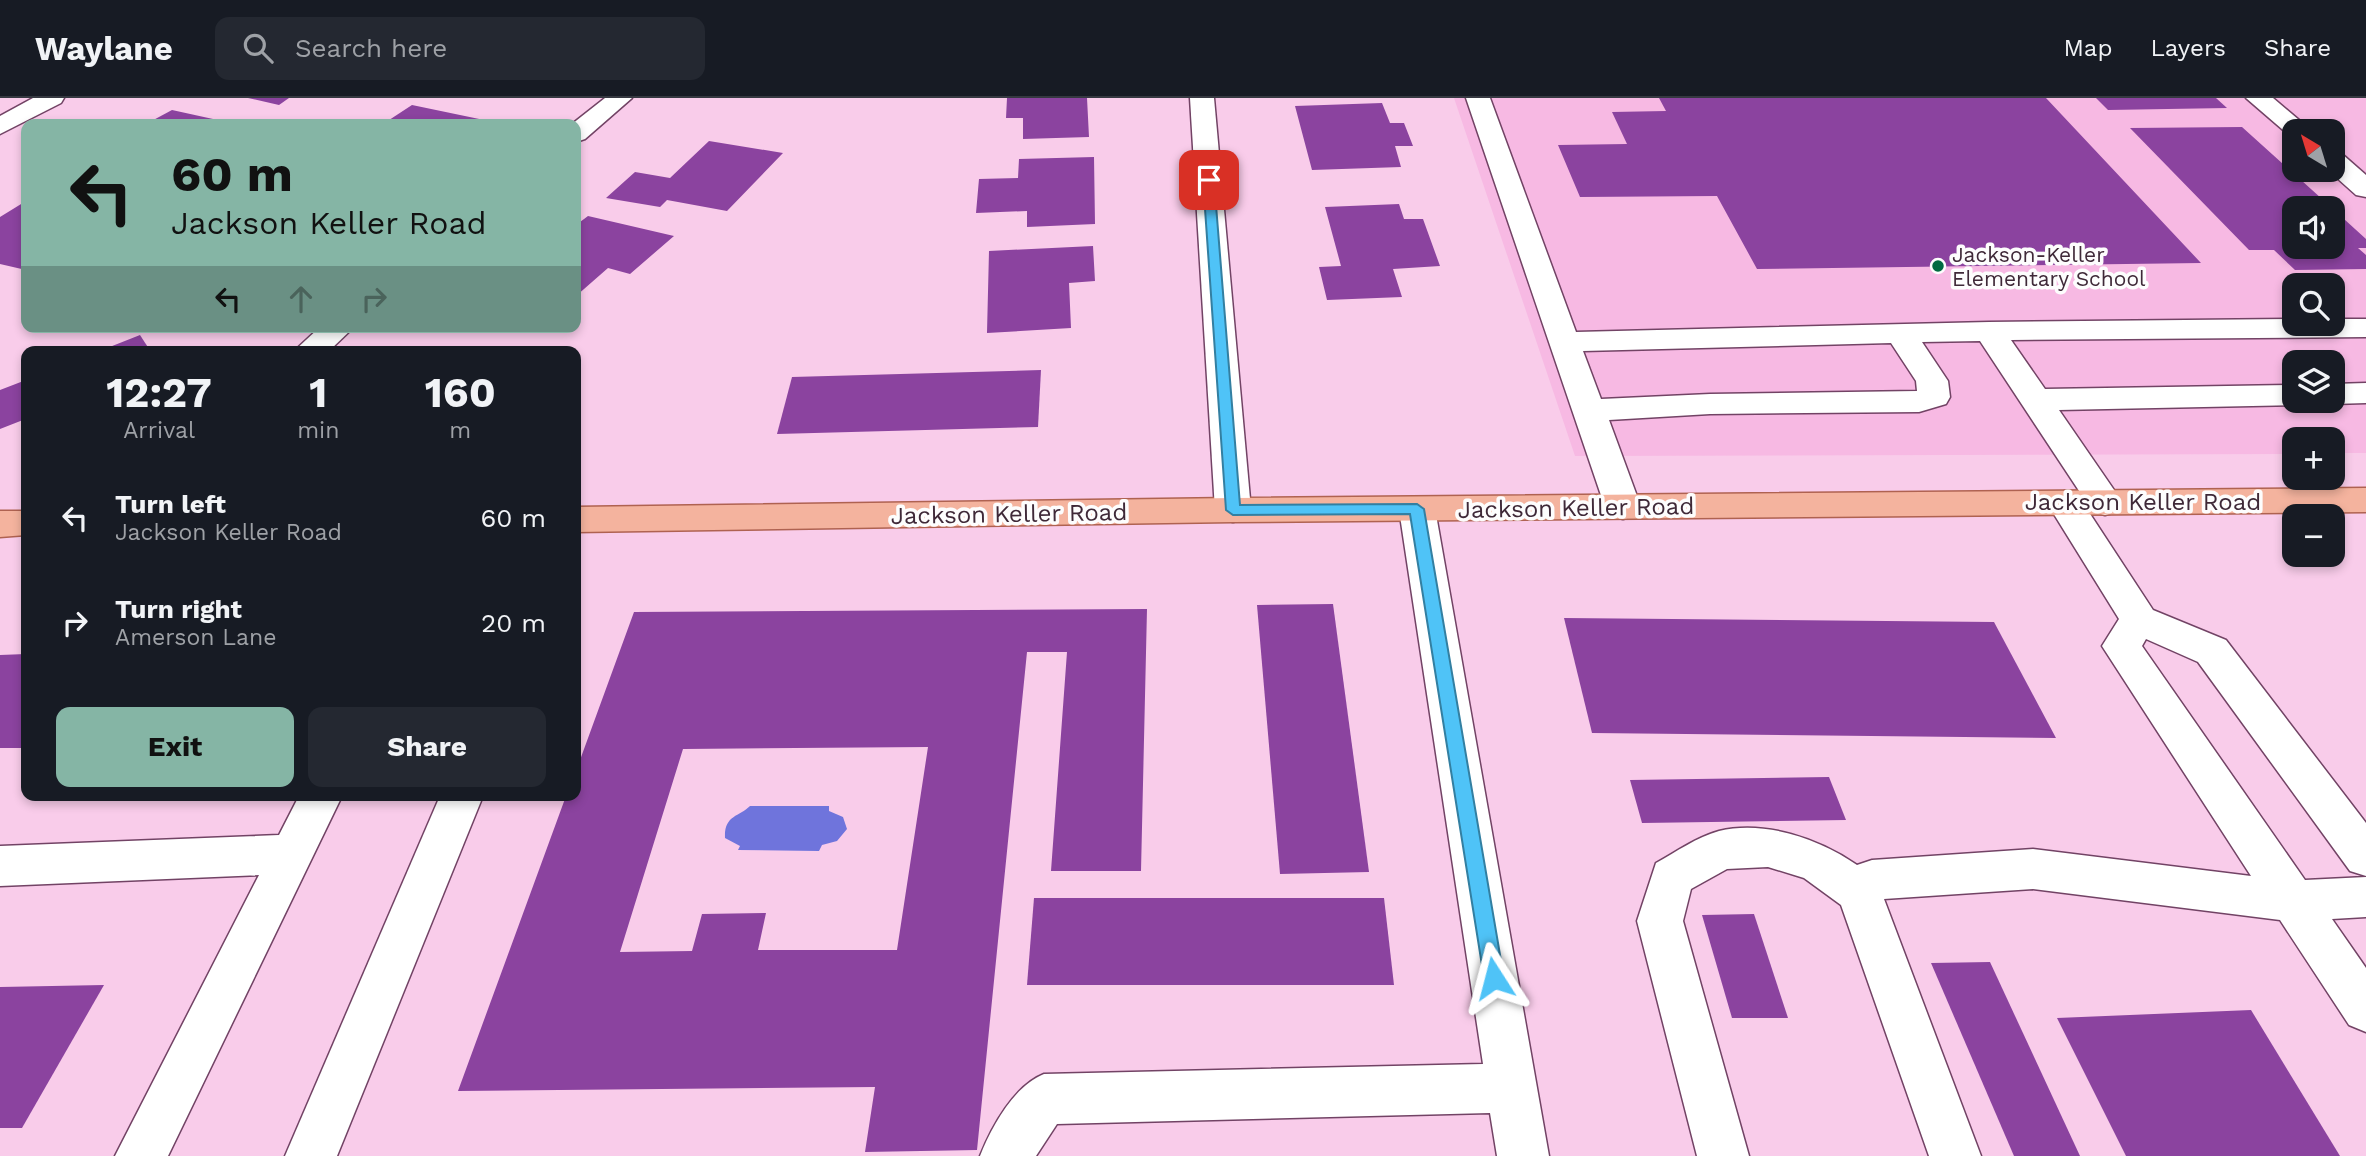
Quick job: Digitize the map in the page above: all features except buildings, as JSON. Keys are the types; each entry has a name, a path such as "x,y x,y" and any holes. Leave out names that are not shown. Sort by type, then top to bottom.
{"main road":[{"name":"Jackson Keller Road","path":"581,520 1233,510 2366,500"},
{"path":"0,524 21,523"}],"street":[{"path":"5,119 52,98"},
{"path":"581,130 620,98"},
{"path":"1202,98 1233,510"},
{"path":"1478,98 1623,507"},
{"path":"2258,98 2284,119"},
{"path":"2345,153 2366,152"},
{"path":"2345,171 2366,189"},
{"path":"1566,342 1989,331 2366,328"},
{"path":"1989,331 2105,503"},
{"path":"316,346 332,333"},
{"path":"1589,410 1710,404 1919,402 1934,397 1932,381 1900,333"},
{"path":"2345,394 2366,393"},
{"path":"2037,400 2282,395"},
{"path":"2064,503 2139,620 2212,651 2366,857"},
{"path":"1417,509 1523,1156"},
{"path":"2139,620 2121,646 2366,1009"},
{"path":"141,1156 318,801"},
{"path":"311,1156 459,801"},
{"path":"1723,1156 1660,921 1672,877 1721,849 1768,848 1818,863 1858,892 1955,1156"},
{"path":"0,866 292,854"},
{"path":"1858,892 1872,880 2033,869 2293,901 2366,897"},
{"path":"1006,1156 1044,1099 1512,1088"}],"shaded area":[{"name":"Jackson-Keller Elementary School","path":"1454,98 2366,98 2366,453 2345,453 2345,427 2282,427 2282,454 1575,456"},
{"path":"750,806 829,806 829,811 843,817 847,829 837,841 822,845 819,851 738,850 740,846 725,838 725,830 733,818"}],"place":[{"name":"Jackson-Keller Elementary School","path":"1938,266"}],"route":[{"path":"1209,180 1233,510 1417,509 1494,978"}]}
